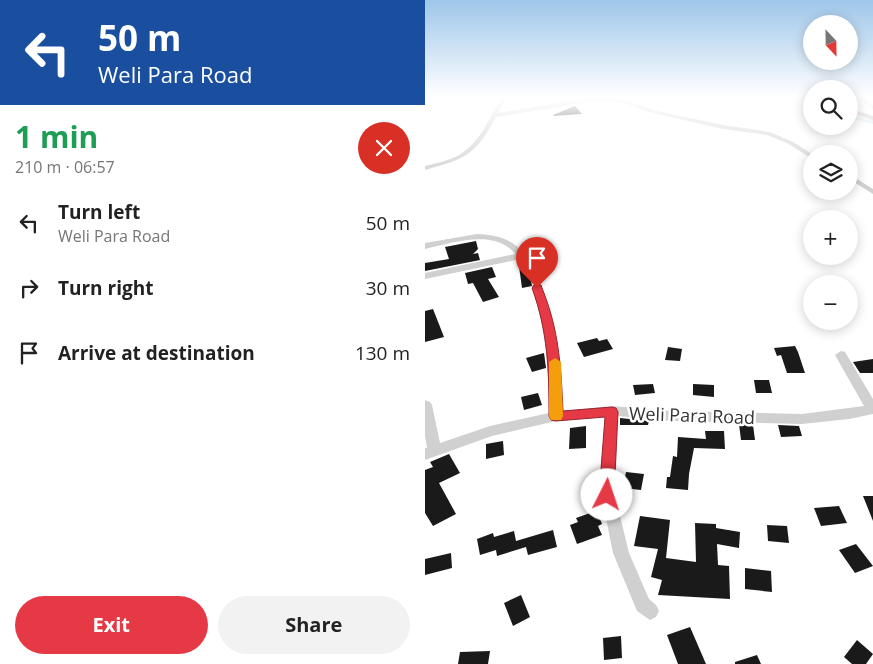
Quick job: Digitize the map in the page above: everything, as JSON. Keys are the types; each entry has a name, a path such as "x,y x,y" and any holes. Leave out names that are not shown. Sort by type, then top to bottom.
{"street":[{"path":"425,168 462,156 474,146 488,127"},
{"path":"723,127 768,133 791,142 803,150"},
{"path":"858,182 873,192"},
{"path":"425,246 463,238 478,237 513,244 521,256 425,276"},
{"path":"537,288 547,313 555,361 556,416"},
{"path":"841,355 872,409"},
{"path":"425,405 430,452"},
{"name":"Weli Para Road","path":"430,452 490,430 556,416 612,412 672,416 802,419 849,414 872,409"},
{"path":"612,412 607,495 615,518 621,553 643,606 650,611"}],"building":[{"path":"476,241 478,249 473,254 478,253 480,260 425,271 425,263 449,259 445,247"},
{"path":"538,251 546,265 536,267 528,253"},
{"path":"528,264 532,286 522,288 519,266"},
{"path":"492,267 496,277 488,279 499,297 483,302 473,283 468,284 465,273"},
{"path":"433,309 444,337 425,342 425,311"},
{"path":"597,338 599,341 607,339 613,349 584,357 577,343"},
{"path":"795,346 805,373 787,373 781,355 777,356 774,348"},
{"path":"668,347 682,349 680,361 665,360"},
{"path":"544,353 546,368 532,372 526,358"},
{"path":"873,359 873,373 860,373 853,362"},
{"path":"754,380 769,380 772,393 756,393"},
{"path":"653,384 655,393 635,395 633,385"},
{"path":"693,384 714,385 714,397 693,395"},
{"path":"538,393 542,405 524,410 521,397"},
{"path":"620,418 649,421 648,425 620,425"},
{"path":"739,424 753,425 755,440 741,440"},
{"path":"778,425 799,426 802,436 781,437"},
{"path":"586,426 586,448 569,449 570,428"},
{"path":"705,431 724,431 725,449 694,448 688,490 666,488 667,477 670,477 673,456 677,457 678,437 706,439"},
{"path":"503,441 504,455 486,459 486,444"},
{"path":"449,454 460,473 439,483 456,514 433,526 425,513 425,470 433,467 430,462"},
{"path":"626,472 644,474 641,490 623,488"},
{"path":"863,496 873,496 873,521"},
{"path":"839,506 847,523 821,526 814,508"},
{"path":"593,512 598,514 602,524 598,526 602,535 577,544 570,525 578,522 576,518"},
{"path":"640,516 670,520 666,558 696,562 695,523 716,524 716,528 740,532 739,548 717,544 718,565 729,566 730,599 658,595 662,580 651,577 658,549 634,546"},
{"path":"767,525 787,526 789,543 768,541"},
{"path":"553,530 557,547 528,555 526,547 497,556 496,550 480,555 477,539 493,533 494,537 514,531 516,541"},
{"path":"856,544 873,566 855,573 839,550"},
{"path":"451,553 452,568 425,575 425,559"},
{"path":"745,568 771,571 772,592 745,589"},
{"path":"521,595 530,617 513,626 504,603"},
{"path":"690,627 706,664 678,664 667,635"},
{"path":"621,636 622,658 604,660 603,638"},
{"path":"857,640 873,654 866,664 852,664 844,657"},
{"path":"490,651 488,664 458,664 460,652"},
{"path":"757,655 761,664 735,664 735,662"}],"slow traffic":[{"path":"555,362 556,416"}],"route":[{"path":"537,288 547,313 555,361 556,416 612,412 607,495"}]}
